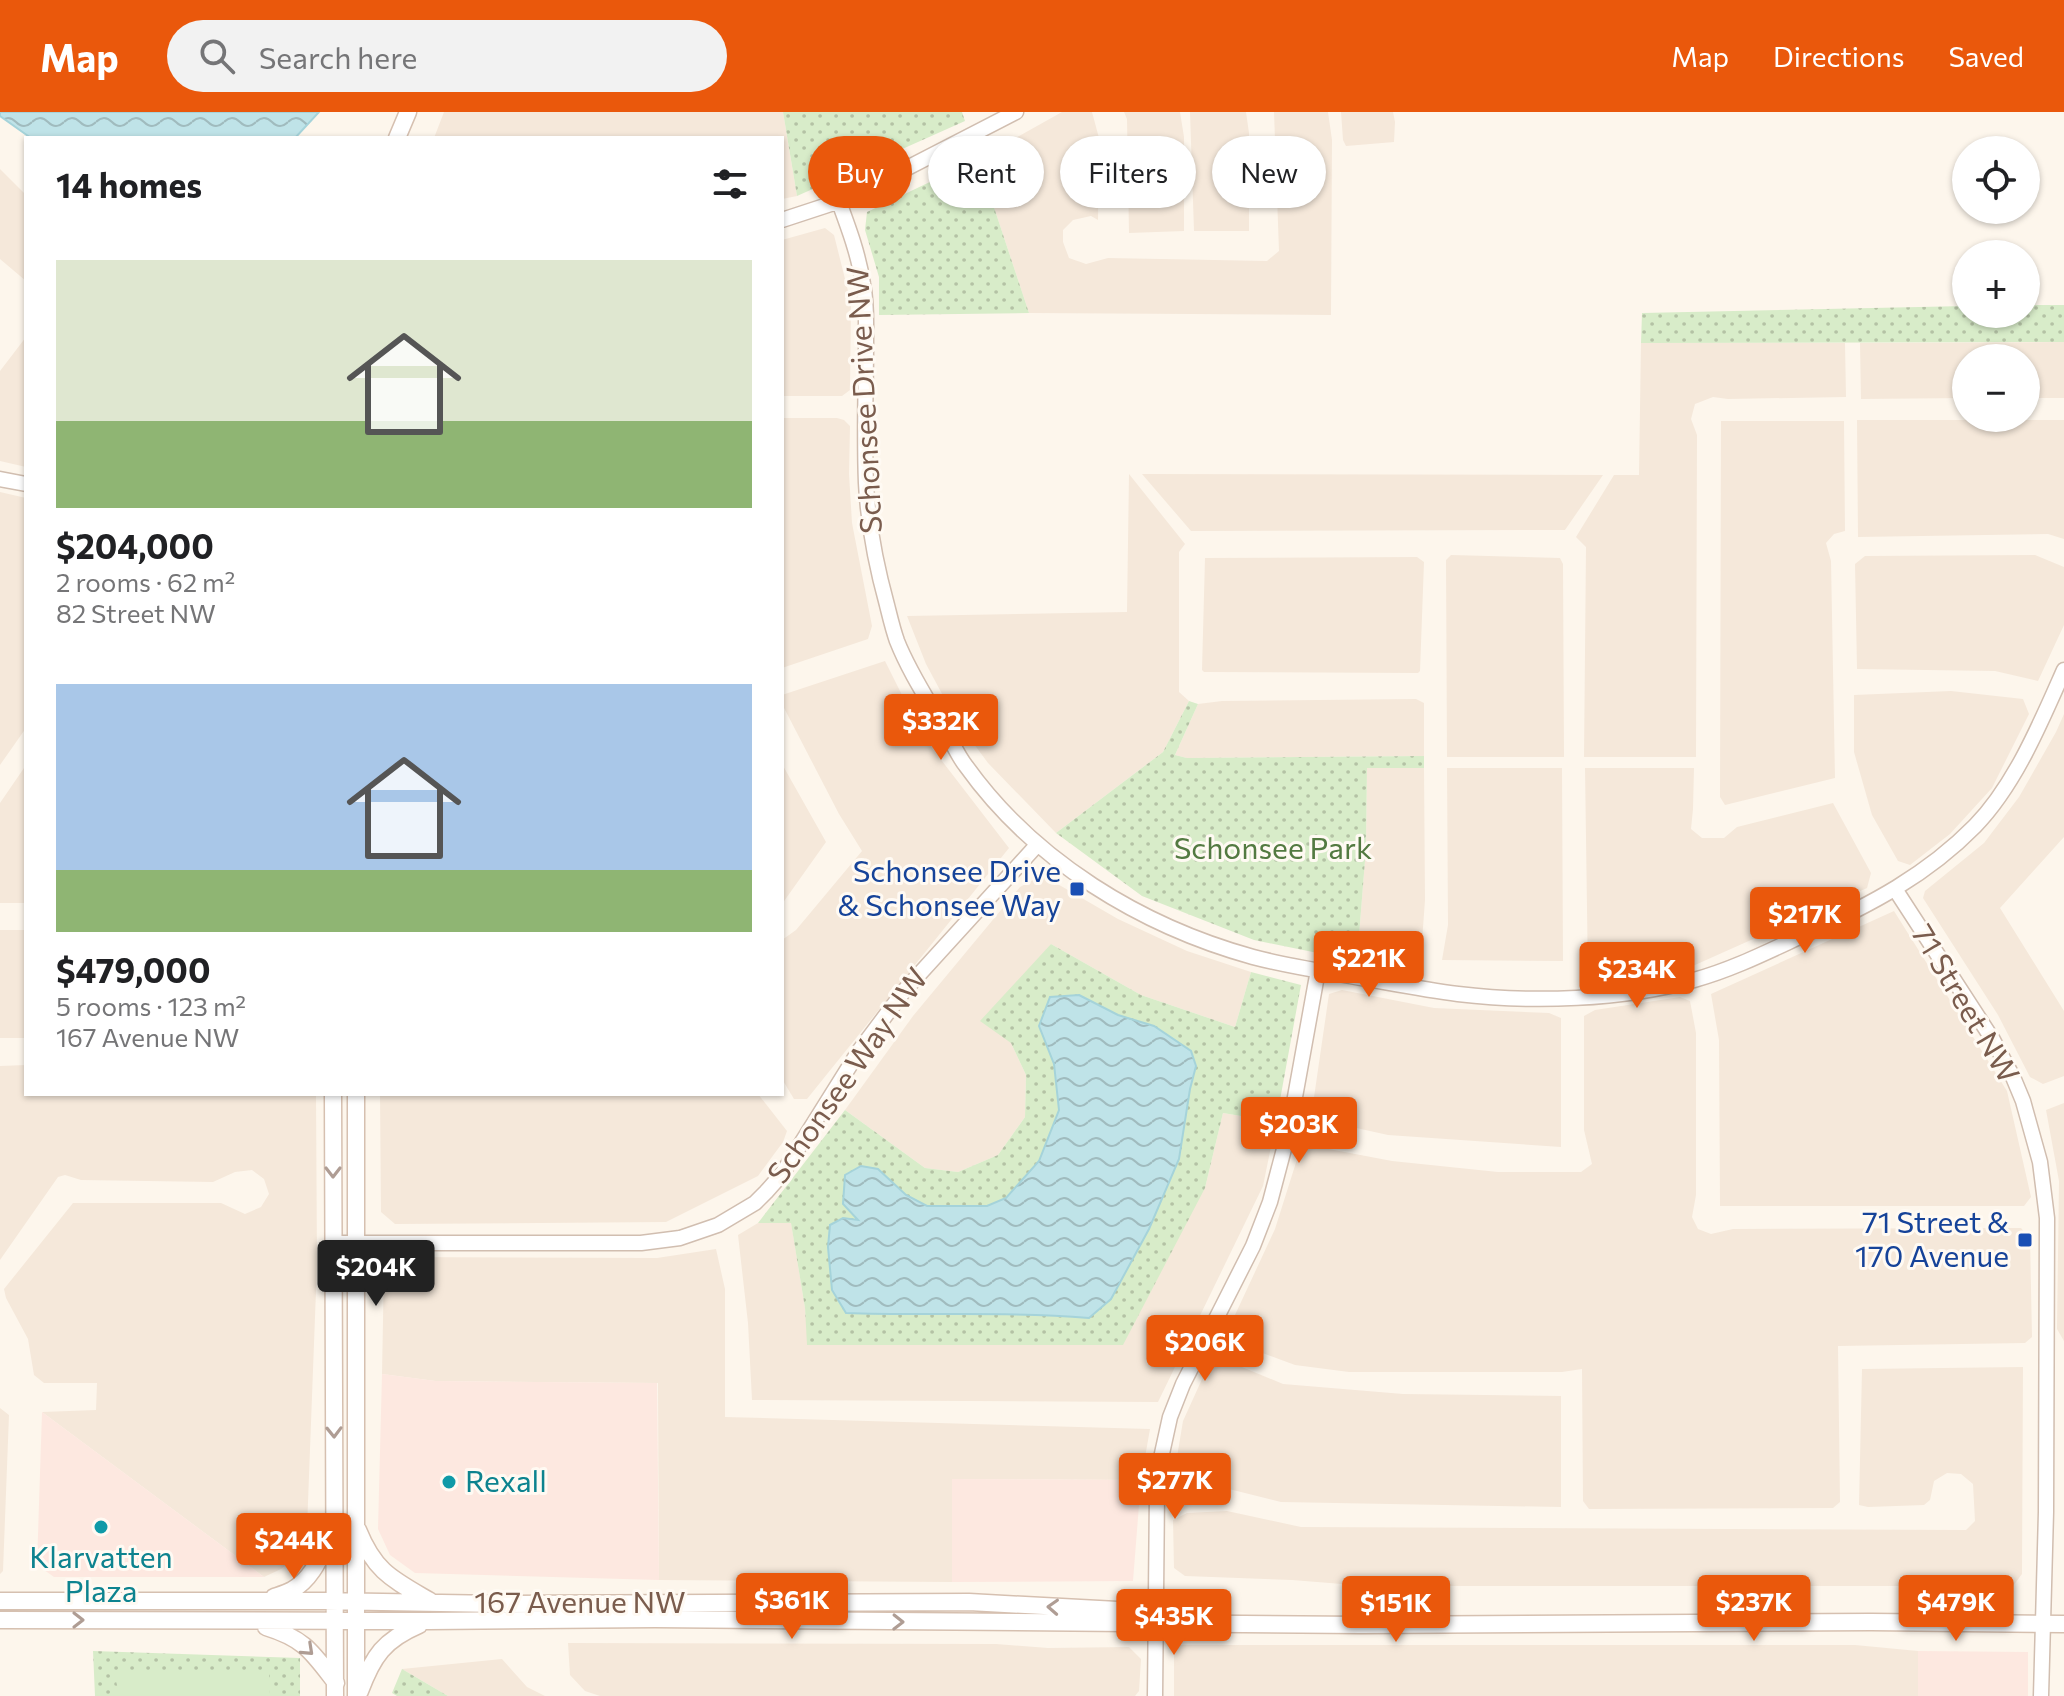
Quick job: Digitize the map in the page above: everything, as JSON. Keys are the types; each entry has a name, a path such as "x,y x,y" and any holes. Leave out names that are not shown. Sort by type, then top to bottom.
{"main road":[{"path":"398,136 408,112"},
{"path":"408,136 418,112"},
{"path":"333,1096 336,1689"},
{"path":"356,1096 357,1696"},
{"path":"355,1523 366,1549 379,1568 431,1602"},
{"path":"253,1602 294,1590 317,1564 335,1526"},
{"name":"167 Avenue NW","path":"0,1601 431,1602 655,1611 1156,1623 2064,1624"},
{"name":"167 Avenue NW","path":"0,1620 428,1621 655,1611"},
{"path":"217,1621 260,1626 284,1633 308,1648 336,1689"},
{"path":"357,1696 371,1663 383,1648 402,1632 428,1621"}],"street":[{"path":"912,165 1016,112"},
{"path":"784,219 820,208"},
{"name":"Schonsee Drive NW","path":"841,208 855,247 864,289 866,480 870,532 897,641 925,697 963,763 1037,845 1134,910 1214,945 1318,970 1485,997 1543,999 1645,990 1694,980 1731,967 1859,910 1895,889 1950,848 1993,805 2017,767 2064,670"},
{"path":"0,479 24,484"},
{"name":"Schonsee Way NW","path":"333,1243 641,1243 701,1232 728,1219 755,1203 782,1174 839,1080 904,991 1037,845"},
{"name":"71 Street NW","path":"1895,889 2004,1059 2023,1101 2040,1162 2047,1218 2046,1512 2041,1696"},
{"path":"1155,1696 1157,1492 1170,1417 1183,1384 1253,1246 1270,1202 1289,1130 1318,970"}],"shaded area":[{"path":"444,112 783,112 797,196 784,199 784,136 435,136"},
{"path":"1062,112 1092,112 1098,136 1060,136 1060,208 1098,208 1098,220 1091,216 1073,220 1063,230 1063,242 1069,258 1086,264 1108,258 1267,261 1279,251 1277,208 1326,208 1326,136 1275,136 1274,112 1328,112 1332,140 1331,315 1029,313 994,208 1044,208 1044,136 1019,136"},
{"path":"1124,112 1180,112 1184,136 1127,136"},
{"path":"1190,112 1246,112 1249,136 1212,136 1212,208 1249,208 1249,231 1194,231 1196,136 1191,136"},
{"path":"1341,112 1393,112 1394,142 1346,146"},
{"path":"0,169 24,193 24,279 0,259"},
{"path":"1129,208 1184,208 1184,231 1129,233"},
{"path":"825,228 834,235 851,303 850,390 842,396 784,396 784,239"},
{"path":"24,340 24,467 0,461 0,371"},
{"path":"2064,342 2064,398 2040,398 2040,344 1952,344 1952,398 1861,399 1860,343"},
{"path":"1641,343 1845,343 1846,397 1713,397 1695,404 1691,419 1697,435 1696,757 1584,757 1586,547 1576,537 1614,475 1639,475"},
{"path":"784,418 837,418 850,426 852,523 872,626 868,639 784,667"},
{"path":"1857,420 1952,420 1952,432 2040,432 2040,420 2064,420 2064,539 2048,534 1858,537"},
{"path":"1721,421 1844,421 1845,531 1834,534 1826,543 1831,561 1835,778 1725,805 1720,797"},
{"path":"1129,474 1185,544 1179,552 1179,692 1189,701 1163,752 1056,833 988,763 971,740 926,664 907,616 1127,612"},
{"path":"1142,474 1603,475 1565,530 1191,531"},
{"path":"0,492 24,498 24,731 0,765"},
{"path":"1451,555 1560,558 1563,564 1564,757 1447,757 1446,560"},
{"path":"2035,555 2064,567 2064,625 2038,681 1995,671 1857,669 1855,564 1865,556"},
{"path":"1417,557 1424,562 1418,673 1202,670 1205,558"},
{"path":"885,661 922,735 1009,848 807,1099 794,1099 784,1082 784,939 796,930 862,851 839,814 784,708 784,694"},
{"path":"1951,691 2023,699 2029,714 1992,788 1950,834 1910,865 1898,861 1872,815 1854,752 1854,695"},
{"path":"1416,699 1424,703 1424,756 1187,758 1175,755 1198,704 1222,701"},
{"path":"2064,714 2064,837 2000,908 2064,1011 2064,1076 2043,1084 2030,1077 1998,1015 1923,898 1925,891 1984,843 2019,797"},
{"path":"24,768 24,903 0,903 0,803"},
{"path":"784,768 826,842 784,901"},
{"path":"1367,768 1424,768 1425,900 1420,969 1412,975 1357,961 1366,848"},
{"path":"1447,768 1562,768 1563,961 1442,960 1448,925"},
{"path":"1585,768 1694,768 1691,829 1702,838 1724,838 1737,827 1833,803 1871,873 1867,888 1695,965 1640,975 1588,978"},
{"path":"1042,875 1118,919 1187,951 1251,972 1235,1027 1141,995 1051,944 1011,1043 1026,1075 1025,1117 998,1155 958,1172 925,1168 845,1110 913,1016 1020,887"},
{"path":"1894,911 2007,1091 2031,1197 2024,1206 1720,1206 1719,1040 1711,994"},
{"path":"0,930 24,930 24,1038 0,1038"},
{"path":"1342,990 1434,1008 1549,1013 1561,1018 1561,1147 1388,1135 1311,1118 1329,994"},
{"path":"1680,997 1690,1001 1696,1033 1696,1195 1692,1217 1698,1229 1711,1234 1733,1229 2021,1228 2030,1239 2032,1337 2025,1343 1838,1346 1840,1502 1833,1508 1589,1509 1583,1501 1582,1369 1562,1372 1349,1372 1295,1365 1238,1344 1228,1330 1275,1229 1299,1153 1313,1146 1392,1161 1498,1172 1581,1172 1592,1164 1584,1130 1584,1016 1595,1010"},
{"path":"24,1065 24,1096 316,1096 317,1264 307,1529 301,1554 281,1569 264,1577 42,1412 96,1410 97,1383 44,1383 34,1375 28,1339 4,1289 73,1203 221,1203 245,1214 261,1207 269,1194 264,1179 252,1170 235,1172 213,1182 58,1177 0,1260 0,1066"},
{"path":"380,1096 760,1096 787,1131 783,1142 758,1176 666,1222 395,1224 381,1212"},
{"path":"2064,1103 2064,1341 2057,1329 2059,1181 2046,1110"},
{"path":"1223,1113 1276,1122 1263,1186 1158,1402 752,1400 748,1323 738,1235 758,1223 791,1222 808,1345 1205,1188"},
{"path":"716,1249 725,1289 725,1417 1150,1429 1141,1480 953,1479 952,1582 659,1580 658,1383 435,1381 382,1374 384,1268 388,1257 657,1258"},
{"path":"1213,1355 1283,1384 1403,1394 1561,1396 1561,1507 1281,1502 1229,1489 1173,1481 1183,1421"},
{"path":"2023,1367 2022,1574 2013,1586 1367,1586 1185,1576 1174,1568 1173,1520 1187,1513 1227,1511 1301,1527 1966,1530 1975,1521 1973,1484 1961,1474 1947,1473 1934,1481 1930,1500 1924,1505 1859,1505 1862,1369"},
{"path":"382,1374 436,1381 657,1383 659,1580 415,1573 390,1555 378,1529"},
{"path":"0,1408 9,1415 3,1571 0,1574"},
{"path":"42,1412 264,1577 54,1577 37,1565"},
{"path":"952,1479 1141,1480 1133,1581 952,1582"},
{"path":"568,1643 1129,1647 1141,1659 1139,1691 1135,1696 600,1696 585,1691 570,1675"},
{"path":"1180,1645 1855,1645 1918,1651 1918,1696 1174,1696 1174,1652"},
{"path":"1918,1651 2028,1652 2028,1696 1918,1696"},
{"path":"502,1659 527,1687 545,1696 448,1696 402,1669"}],"green space":[{"path":"783,112 962,112 965,121 912,145 912,136 808,136 808,191 797,196"},
{"path":"928,183 928,208 994,208 1029,313 879,315 879,277 865,230 867,212 875,208 912,208 912,191"},
{"path":"2040,305 2064,305 2064,342 1641,343 1642,313 1952,306 1952,328 2040,328"},
{"name":"Schonsee Park","path":"1189,701 1198,704 1175,755 1187,758 1424,756 1424,768 1367,768 1366,848 1357,961 1254,940 1142,896 1056,833 1163,752"},
{"path":"1051,944 1141,995 1235,1027 1251,972 1301,985 1276,1122 1223,1113 1205,1188 1123,1345 807,1345 805,1308 791,1223 758,1223 845,1110 925,1168 958,1172 998,1155 1025,1117 1026,1075 1011,1043 980,1021"},
{"path":"93,1651 300,1658 300,1696 95,1696"},
{"path":"402,1669 448,1696 397,1696 392,1693"},
{"path":"113,1670 269,1670 270,1696 120,1696"}],"water":[{"path":"0,112 319,112 297,136 28,136 0,116"},
{"path":"1079,995 1118,1015 1154,1026 1191,1051 1196,1066 1179,1159 1149,1229 1111,1299 1089,1318 846,1313 832,1290 828,1247 830,1225 843,1218 858,1220 843,1204 845,1175 861,1166 878,1169 906,1195 927,1206 987,1206 1006,1198 1039,1161 1059,1110 1054,1064 1039,1026 1050,997"}],"place":[{"name":"Schonsee Drive & Schonsee Way","path":"1077,889"},
{"name":"71 Street & 170 Avenue","path":"2025,1240"},
{"name":"Rexall","path":"449,1482"},
{"name":"Klarvatten Plaza","path":"101,1527"}]}
